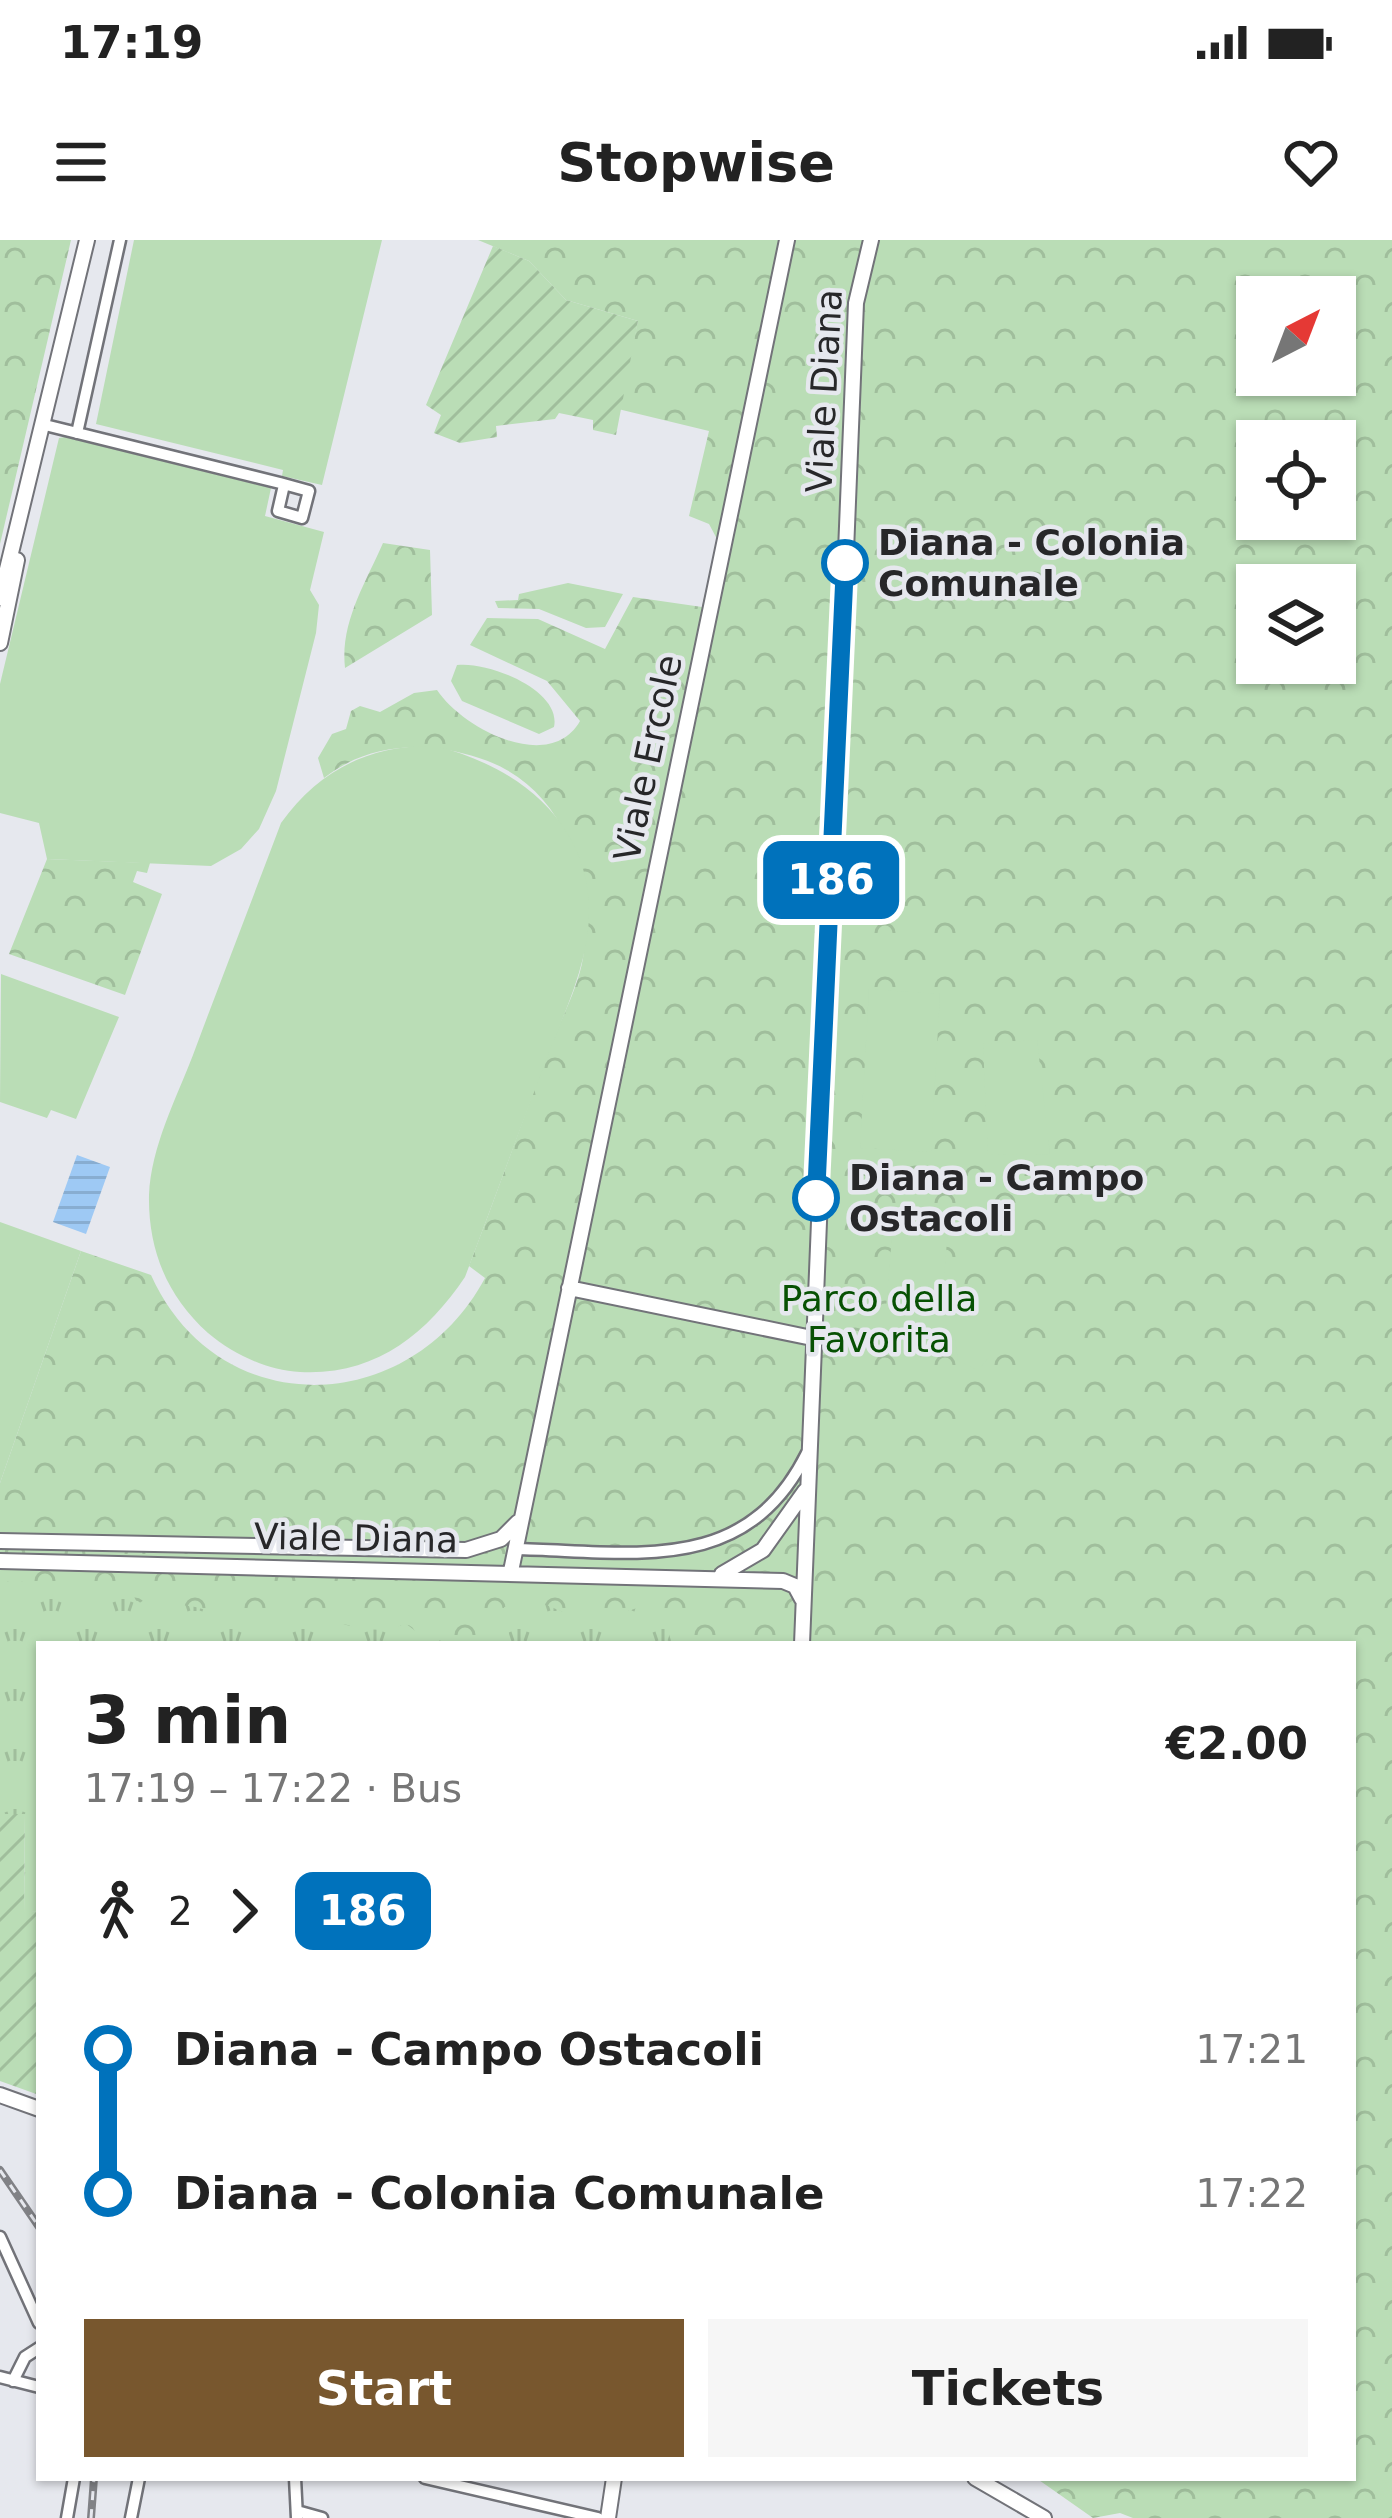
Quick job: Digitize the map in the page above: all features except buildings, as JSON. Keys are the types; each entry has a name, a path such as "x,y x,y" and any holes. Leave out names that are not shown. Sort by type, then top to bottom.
{"street":[{"path":"0,625 87,240"},
{"path":"77,433 120,240"},
{"name":"Viale Ercole","path":"512,1571 787,240"},
{"name":"Viale Diana","path":"803,1606 856,303 871,240"},
{"path":"45,429 284,484"},
{"path":"0,583 14,557"},
{"path":"0,598 14,557"},
{"path":"0,644 14,557"},
{"path":"569,1288 812,1338"},
{"path":"515,1549 662,1551 717,1544 758,1516 809,1448"},
{"path":"711,1578 763,1550 808,1487"},
{"name":"Viale Diana","path":"0,1541 466,1550 500,1540 523,1512"},
{"name":"Viale Diana","path":"0,1561 711,1578 790,1583 803,1606"},
{"path":"802,1641 803,1606"},
{"path":"0,2095 36,2108"},
{"path":"0,2237 36,2316"},
{"path":"7,2379 36,2350"},
{"path":"67,2518 73,2481"},
{"path":"131,2518 138,2481"},
{"path":"295,2481 297,2514 322,2518"},
{"path":"438,2481 598,2518"},
{"path":"608,2518 614,2481"},
{"path":"979,2481 1044,2518"}],"green space":[{"path":"0,240 71,240 0,544"},
{"path":"134,240 382,240 322,485 282,476 283,470 96,424"},
{"name":"Parco della Favorita","path":"478,240 1392,240 1392,2518 1133,2518 1120,2513 1093,2518 1040,2481 1356,2481 1356,1641 671,1641 665,1621 637,1608 604,1619 591,1604 570,1615 544,1604 504,1607 509,1634 504,1641 441,1641 422,1636 405,1623 365,1629 293,1612 245,1616 224,1600 205,1610 144,1600 138,1604 128,1586 113,1585 107,1592 76,1583 0,1581 0,1483 81,1251 151,1275 182,1324 221,1358 266,1378 315,1385 364,1378 411,1358 452,1324 485,1278 469,1266 581,970 585,927 577,866 567,838 533,789 509,771 479,758 439,749 399,748 360,757 324,778 318,758 332,734 346,729 351,711 360,706 380,712 414,693 437,690 449,705 486,731 528,745 549,744 566,736 580,721 547,681 470,645 487,618 538,619 605,649 633,597 702,607 717,539 709,524 689,516 709,431 618,409 638,321 566,300 529,261"},
{"path":"493,246 529,261 566,300 638,321 616,435 593,430 593,420 559,413 555,419 496,426 497,437 460,443 434,433 441,415 426,405"},
{"path":"59,438 271,488 265,516 324,532 310,590 319,605 316,633 276,791 259,829 241,849 211,866 47,859 39,823 0,813 0,684"},
{"path":"383,543 430,550 432,615 345,668 350,619"},
{"path":"568,583 623,594 605,627 586,628 539,609 498,608 495,601 518,600 519,594"},
{"path":"457,665 503,673 535,690 547,701 554,727 539,734 462,701 451,681"},
{"path":"435,746 506,774 558,820 576,849 586,882 589,918 583,958 465,1277 450,1298 415,1334 374,1359 327,1371 275,1368 218,1341 171,1288 152,1235 149,1195 154,1159 281,823 312,788 348,764 389,750"},
{"path":"47,859 150,863 147,873 137,871 133,882 162,894 125,995 9,954"},
{"path":"1,974 119,1017 76,1119 51,1110 47,1118 0,1102"},
{"path":"869,989 940,994 931,1152 860,1148"},
{"path":"1037,1040 1050,1154 988,1155 983,1044"},
{"path":"894,1212 949,1217 941,1313 886,1308"},
{"path":"0,1222 81,1251 0,1483"},
{"path":"978,1312 987,1321 991,1355 978,1370 958,1361 954,1333 964,1313"},
{"path":"0,1577 699,1599 696,1641 36,1641 36,1911 24,1913 25,1815 0,1814"},
{"path":"0,1814 25,1814 24,1912 36,1911 36,2094 0,2081"}],"water":[{"path":"77,1155 110,1167 86,1234 53,1222"}],"railway":[{"path":"0,2170 36,2223"},
{"path":"91,2518 94,2481"}],"bus line":[{"name":"186","path":"816,1198 845,563"}],"place":[{"name":"Diana - Colonia Comunale","path":"845,563"},
{"name":"Diana - Campo Ostacoli","path":"816,1198"}]}
